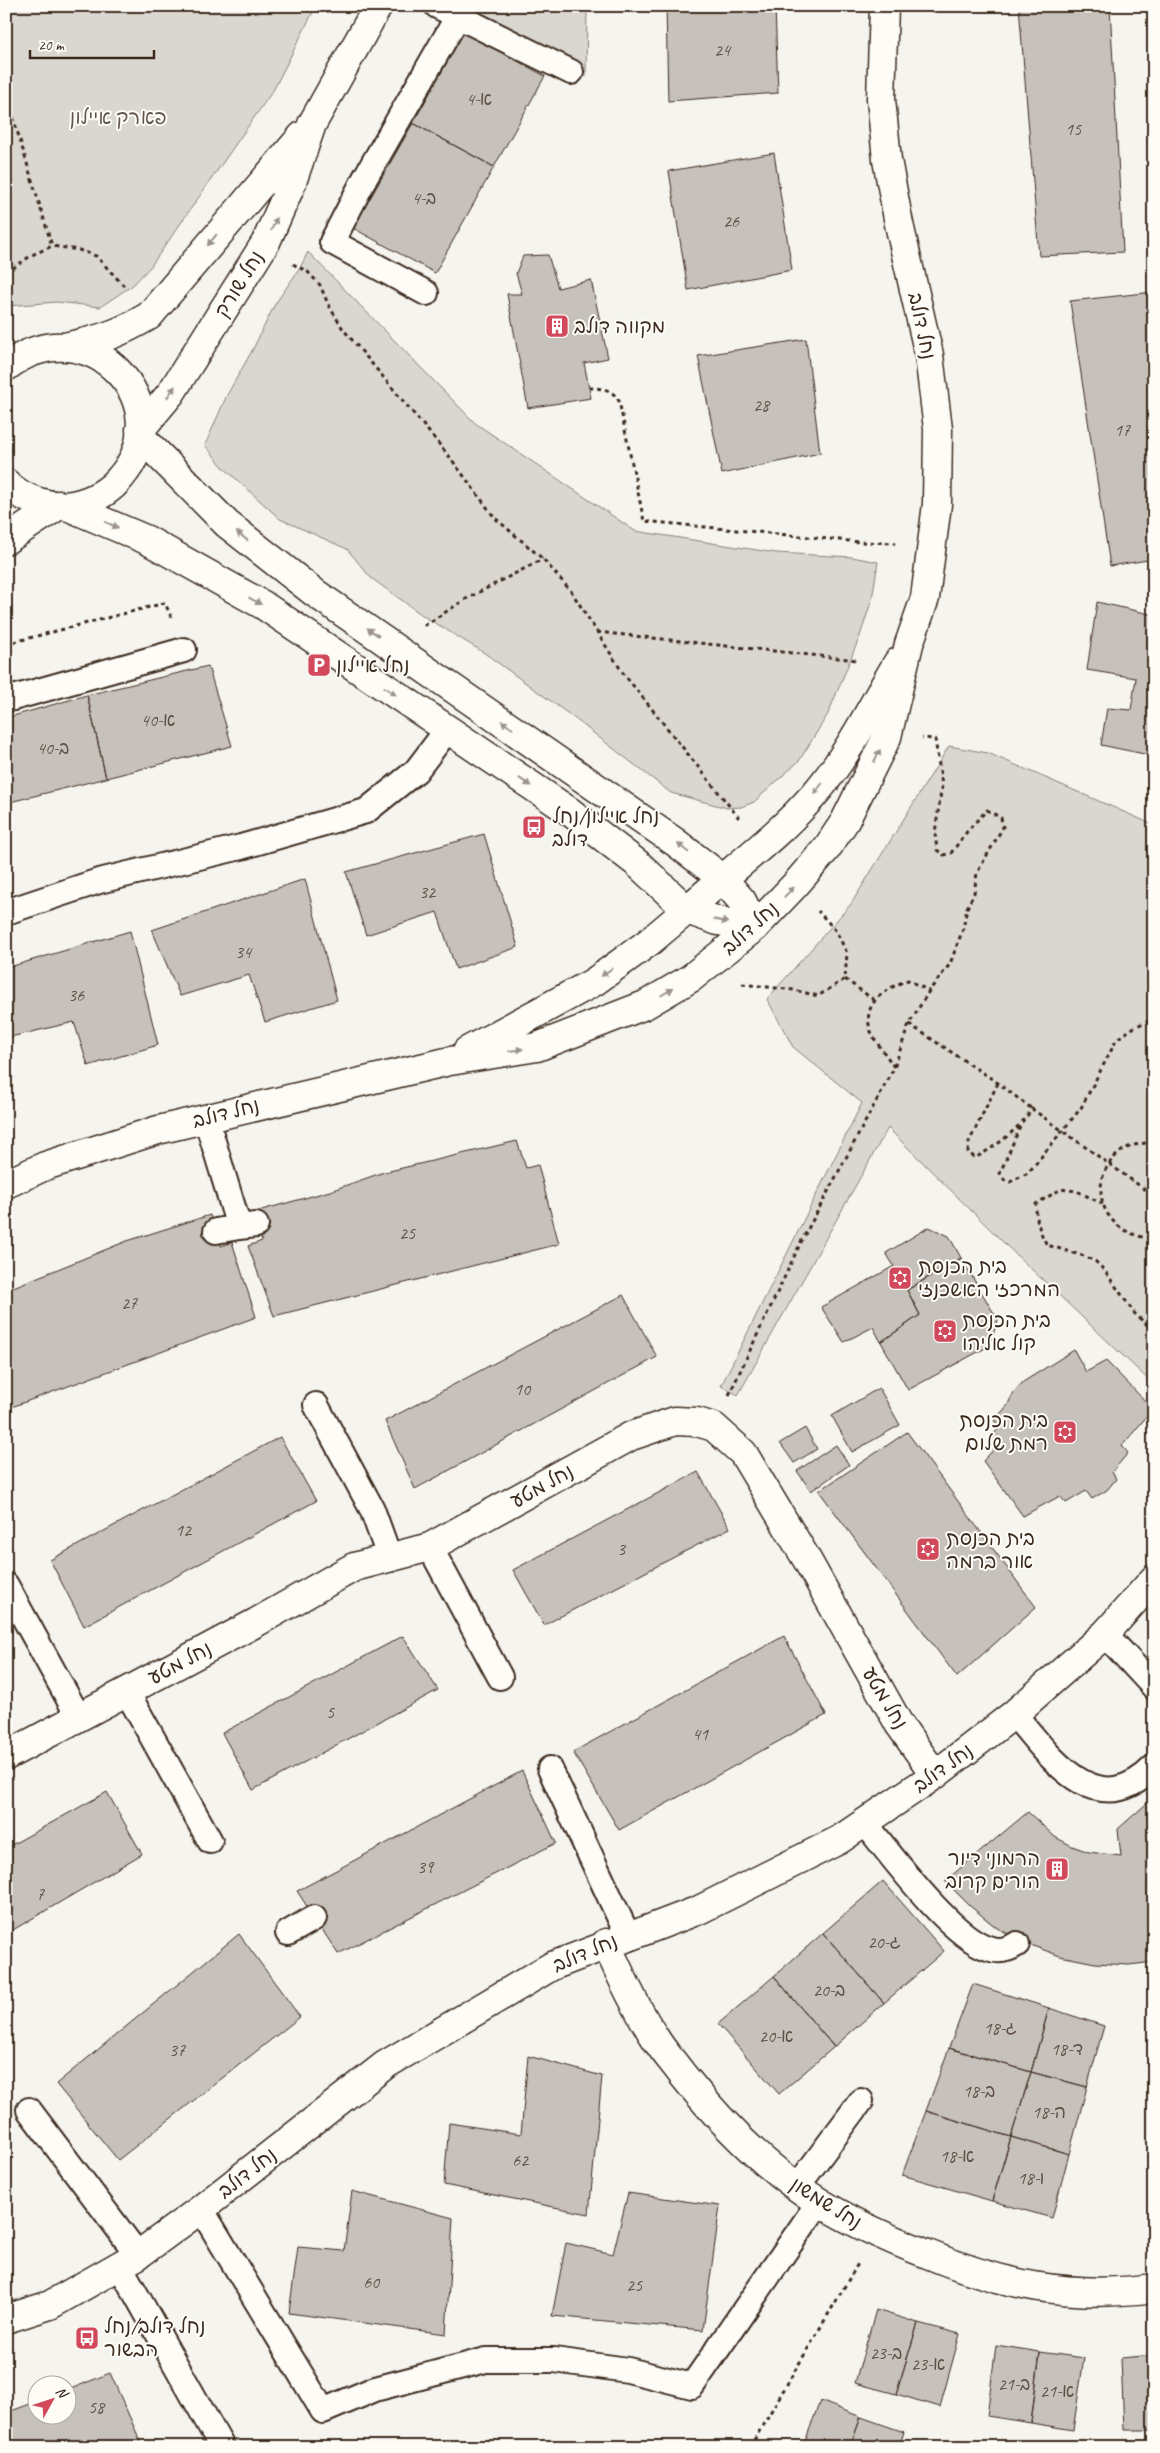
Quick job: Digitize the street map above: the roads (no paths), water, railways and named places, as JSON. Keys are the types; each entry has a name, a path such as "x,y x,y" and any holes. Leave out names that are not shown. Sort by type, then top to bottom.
{"street":[{"name":"נחל שורק","path":"140,433 171,393 266,242 291,185 312,124 378,6"},
{"name":"נחל דולב","path":"450,1060 594,982 649,942 786,822 813,796 840,760 903,654 925,598 937,504 938,429 929,356 899,224 887,160 881,99 884,6"},
{"name":"נחל שורק","path":"68,346 104,339 124,331 149,316 312,124"},
{"path":"6,367 18,350 48,346 68,346 97,354 114,367 130,386 138,410 140,433 130,464 115,484 92,498 63,506 6,540"},
{"path":"140,433 227,524 315,593 667,836 722,878 742,901 755,927"},
{"path":"6,483 26,498 63,506 146,540 263,605 569,811 638,864 687,910 718,921 755,927"},
{"name":"נחל דולב","path":"6,1184 55,1163 158,1130 450,1060 537,1047 646,1005 691,978 755,927 796,885 827,848 845,821 887,737 900,690 903,654"},
{"name":"נחל מטע","path":"6,1756 78,1716 127,1692 354,1567 430,1547 631,1436 675,1422 697,1422 714,1427 743,1453 765,1486 899,1724 935,1775"},
{"name":"נחל דולב","path":"6,2319 50,2305 129,2260 201,2209 385,2065 552,1966 699,1910 839,1840 935,1775 1014,1714 1105,1634 1154,1579"},
{"name":"נחל שמשון","path":"617,1940 625,1986 657,2042 703,2100 764,2162 820,2202 876,2234 964,2269 1019,2284 1074,2292 1154,2288"}],"lane":[{"path":"437,6 571,72"},
{"path":"426,293 332,242 365,178 458,16"},
{"path":"6,700 184,650"},
{"path":"6,912 100,881 241,846 366,811 416,771 447,730"},
{"path":"206,1118 237,1228"},
{"path":"316,1405 372,1509 390,1559"},
{"path":"430,1547 500,1677"},
{"path":"6,1585 78,1716"},
{"path":"1105,1634 1154,1688"},
{"path":"127,1692 210,1841"},
{"path":"1014,1714 1049,1756 1075,1780 1099,1789 1118,1789 1136,1783 1154,1767"},
{"path":"550,1769 617,1940"},
{"path":"865,1823 943,1916 965,1935 987,1948 1002,1950 1017,1944"},
{"path":"288,1933 314,1918"},
{"path":"797,2187 861,2101"},
{"path":"29,2110 129,2260 222,2447"},
{"path":"201,2209 323,2411 374,2389 486,2360 554,2360 628,2370 692,2386 820,2202"}],"place":[{"name":"מקווה דולב","path":"557,326"},
{"name":"נחל איילון","path":"319,665"},
{"name":"נחל איילון/נחל דולב","path":"534,827"},
{"name":"בית הכנסת המרכזי האשכנזי","path":"900,1278"},
{"name":"בית הכנסת קול אליהו","path":"945,1331"},
{"name":"בית הכנסת רמת שלום","path":"1065,1432"},
{"name":"בית הכנסת אור ברמה","path":"928,1549"},
{"name":"הרמוני דיור הורים קרוב","path":"1057,1869"},
{"name":"נחל דולב/נחל הבשור","path":"87,2338"}],"park label":[{"name":"פארק איילון","path":"118,117"}]}
